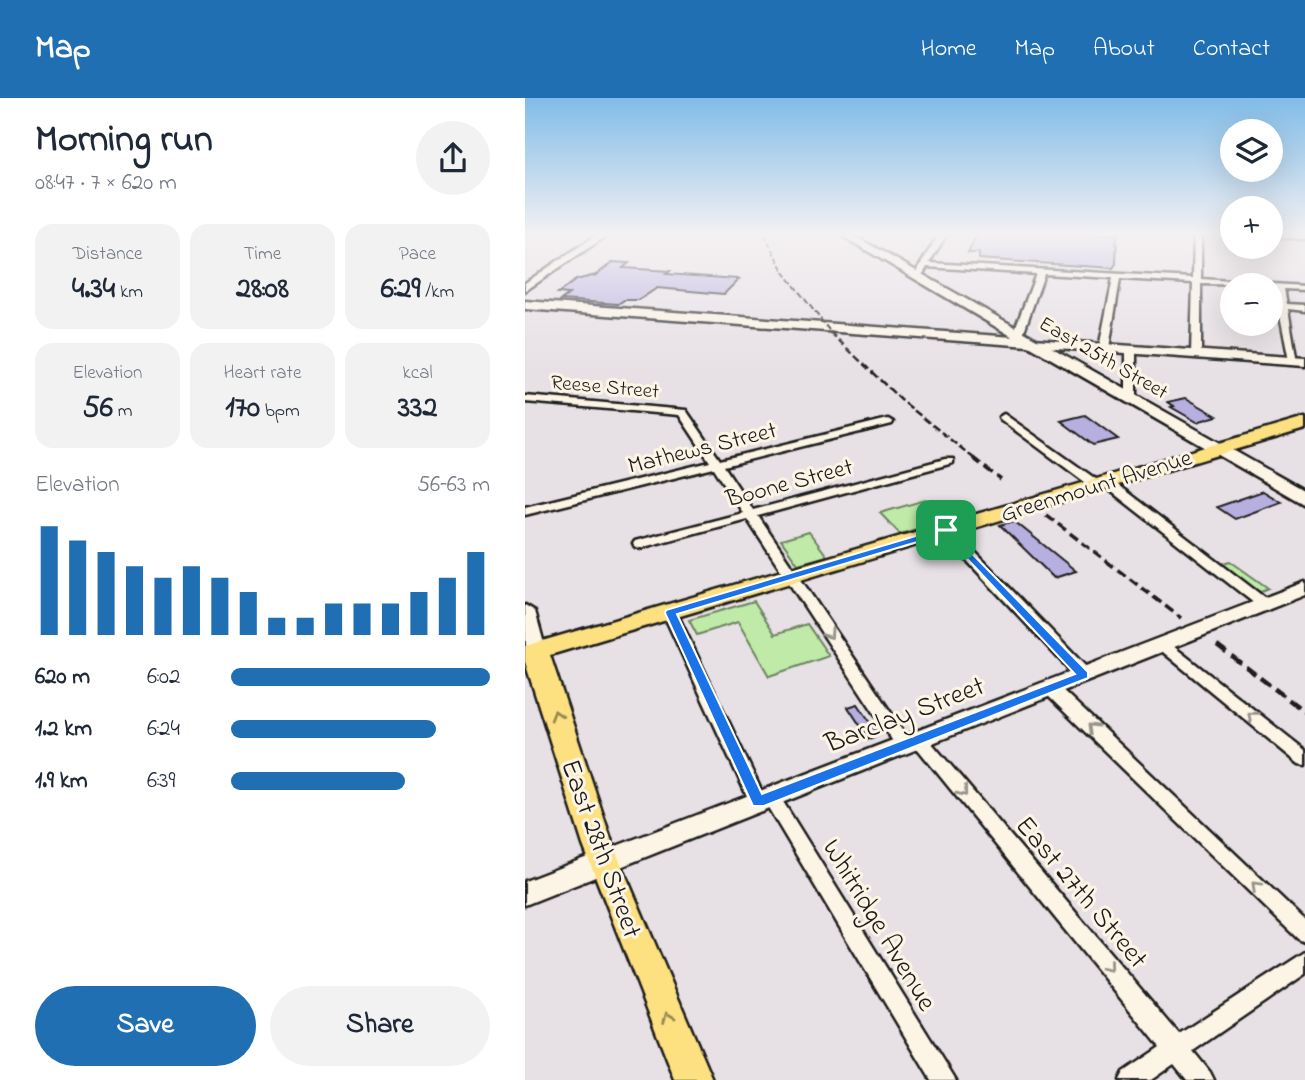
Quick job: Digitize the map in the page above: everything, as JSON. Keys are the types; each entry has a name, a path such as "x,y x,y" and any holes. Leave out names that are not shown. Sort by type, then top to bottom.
{"main road":[{"name":"East 25th Street","path":"940,280 1018,334 1305,499"},
{"path":"525,305 1033,343"},
{"name":"Greenmount Avenue","path":"531,653 1305,423"},
{"name":"East 28th Street","path":"531,653 605,862 694,1080"}],"street":[{"path":"1018,334 1038,280"},
{"path":"1104,348 1116,280"},
{"path":"1178,280 1220,282"},
{"path":"1196,354 1197,281"},
{"path":"1283,287 1305,288"},
{"path":"1283,306 1305,308"},
{"path":"1033,343 1299,361 1283,309"},
{"path":"1131,349 1131,399"},
{"name":"Reese Street","path":"525,398 682,412"},
{"name":"East 27th Street","path":"682,412 791,577 912,742 1202,1080"},
{"path":"1004,417 1102,484 1264,604"},
{"name":"Mathews Street","path":"525,511 888,422"},
{"name":"Boone Street","path":"639,544 949,461"},
{"path":"946,530 1084,675"},
{"name":"Barclay Street","path":"525,893 1305,588"},
{"name":"East 28th Street","path":"525,611 531,653"},
{"name":"Whitridge Avenue","path":"670,613 765,799 944,1080"},
{"path":"1163,645 1305,759"},
{"path":"1050,688 1305,933"},
{"path":"1131,1080 1305,962"}],"green space":[{"path":"925,500 945,520 900,534 880,513"},
{"path":"809,532 827,556 798,564 781,540"},
{"path":"1230,561 1268,588 1256,593 1218,565"},
{"path":"754,601 775,634 807,624 829,656 769,676 738,622 697,635 689,620"}],"building":[{"path":"576,280 738,280 724,294 657,288 639,300 624,300 618,304 561,300 569,294 558,293"},
{"path":"1186,398 1217,416 1197,422 1171,407 1174,406 1168,402"},
{"path":"1085,415 1118,439 1093,445 1061,421"},
{"path":"1263,491 1281,502 1235,519 1217,507"},
{"path":"1014,521 1076,571 1054,578 1000,525"},
{"path":"858,704 879,735 869,739 848,707"}],"railway":[{"path":"790,280 832,334"},
{"path":"832,334 901,400 976,460"},
{"path":"973,458 1001,480"},
{"path":"1046,515 1181,618"},
{"path":"1217,645 1305,712"}],"route":[{"path":"946,530 1084,675 758,802 670,613 946,530"}]}
